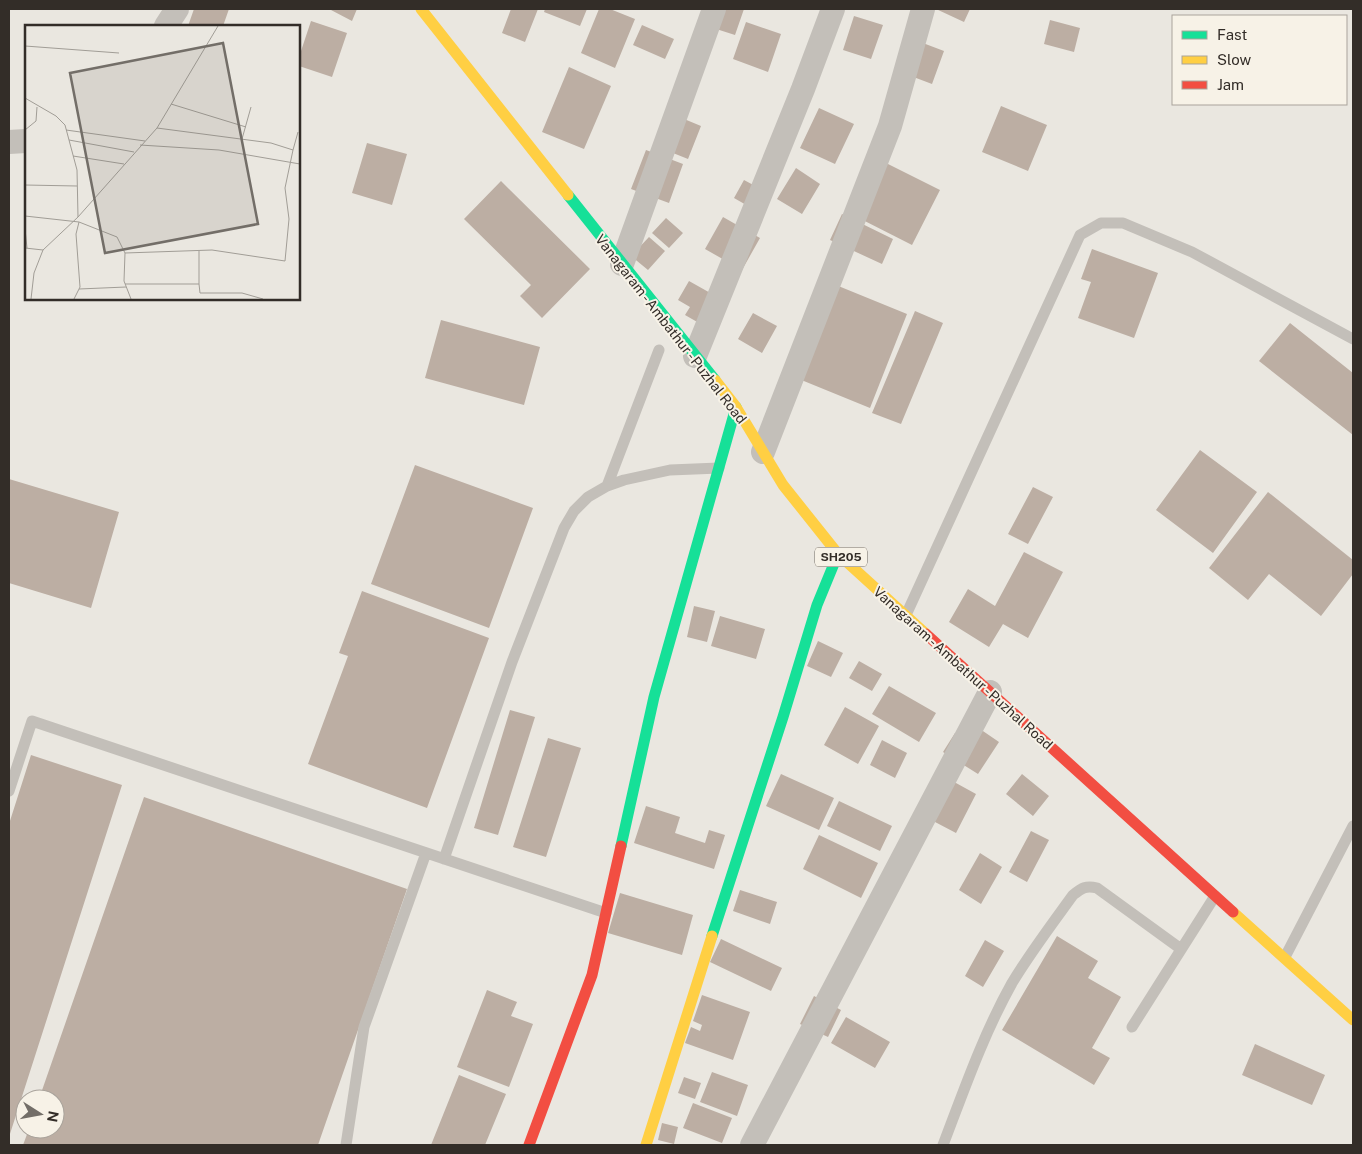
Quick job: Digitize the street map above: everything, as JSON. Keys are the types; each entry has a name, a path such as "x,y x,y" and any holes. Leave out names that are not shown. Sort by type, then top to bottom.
{"main road":[{"name":"Vanagaram - Ambathur - Puzhal Road","path":"422,9 736,407 783,485 838,554 1353,1020"},
{"path":"529,1145 592,974 654,697 736,407"},
{"path":"646,1145 817,605 838,554"}],"street":[{"path":"167,25 177,9"},
{"path":"622,264 714,9"},
{"path":"695,356 803,89 833,9"},
{"path":"763,452 890,126 922,9"},
{"path":"9,142 25,141"},
{"path":"752,1145 990,692"}],"lane":[{"path":"906,616 1080,235 1101,223 1124,223 1192,252 1353,339"},
{"path":"607,486 660,350"},
{"path":"444,859 512,662 564,528 574,511 588,497 607,486 624,480 670,470 719,468"},
{"path":"9,791 32,721 606,913"},
{"path":"1284,958 1353,826"},
{"path":"346,1145 364,1028 426,853"},
{"path":"943,1145 978,1054 1013,982 1073,895 1080,889 1089,886 1097,888 1181,949"},
{"path":"1132,1027 1215,896"}],"building":[{"path":"194,9 229,9 223,25 188,25"},
{"path":"331,9 357,9 352,21"},
{"path":"511,9 538,9 525,42 502,33"},
{"path":"545,9 587,9 580,26 544,12"},
{"path":"599,9 610,9 635,19 615,68 581,53"},
{"path":"716,9 744,9 735,35 710,27"},
{"path":"936,9 970,9 964,22"},
{"path":"854,16 883,25 871,59 843,50"},
{"path":"1050,20 1080,28 1074,52 1044,44"},
{"path":"311,21 347,33 332,77 300,66 300,54"},
{"path":"746,22 781,34 768,72 733,59"},
{"path":"642,25 674,39 665,59 633,45"},
{"path":"907,37 944,51 932,84 895,70"},
{"path":"569,67 611,86 584,149 542,132"},
{"path":"1001,106 1047,125 1028,171 982,152"},
{"path":"819,108 854,124 835,164 800,148"},
{"path":"672,114 701,126 688,159 658,147"},
{"path":"367,143 407,154 392,205 352,193"},
{"path":"646,150 683,164 669,203 631,189"},
{"path":"874,157 940,190 912,245 847,212"},
{"path":"796,168 820,184 802,214 777,199"},
{"path":"744,180 772,195 762,214 734,198"},
{"path":"501,181 590,269 542,318 520,296 531,285 464,219"},
{"path":"842,214 893,239 882,264 830,240"},
{"path":"723,217 760,238 742,270 705,249"},
{"path":"666,218 683,233 669,248 652,233"},
{"path":"649,237 665,251 648,270 631,256"},
{"path":"1092,249 1158,273 1134,338 1078,318 1091,282 1081,279"},
{"path":"689,281 721,299 706,327 685,315 690,307 678,300"},
{"path":"831,283 907,314 870,408 794,377"},
{"path":"915,311 943,323 901,424 872,413"},
{"path":"753,313 777,326 762,353 738,339"},
{"path":"441,320 540,347 524,405 425,378"},
{"path":"1290,323 1353,373 1353,435 1259,361"},
{"path":"1200,450 1257,492 1213,553 1156,510"},
{"path":"415,465 533,508 489,628 371,584"},
{"path":"9,479 119,512 91,608 9,583"},
{"path":"1033,487 1053,497 1028,544 1008,534"},
{"path":"1268,492 1353,560 1353,574 1321,616 1269,574 1248,600 1209,568"},
{"path":"1024,552 1063,572 1028,638 1003,624 989,647 949,622 968,589 995,606"},
{"path":"362,591 489,638 427,808 308,764 348,656 339,653"},
{"path":"694,606 715,611 707,642 687,637"},
{"path":"720,616 765,629 756,659 711,646"},
{"path":"818,641 843,653 831,677 807,666"},
{"path":"859,661 882,674 872,691 849,678"},
{"path":"889,686 936,713 919,742 872,714"},
{"path":"845,707 879,726 858,764 824,745"},
{"path":"510,710 535,717 498,835 474,828"},
{"path":"980,729 999,742 978,774 943,752 955,733 971,743"},
{"path":"548,738 581,748 546,857 513,847"},
{"path":"882,740 907,753 895,778 870,765"},
{"path":"31,755 122,785 24,1089 15,1089 15,1118 9,1137 9,824"},
{"path":"936,772 976,794 956,833 916,812"},
{"path":"781,774 834,798 819,830 766,806"},
{"path":"1022,774 1049,796 1033,816 1006,794"},
{"path":"144,797 407,889 318,1145 23,1145 25,1139 65,1139 65,1089 42,1089"},
{"path":"839,801 892,826 880,851 827,826"},
{"path":"646,806 680,817 675,833 705,843 709,830 725,835 714,869 634,843"},
{"path":"1031,831 1049,840 1027,882 1009,872"},
{"path":"819,835 878,863 861,898 803,869"},
{"path":"980,853 1002,867 981,904 959,890"},
{"path":"740,890 777,902 770,924 733,911"},
{"path":"620,893 693,915 682,955 608,933"},
{"path":"1057,936 1098,961 1088,978 1121,997 1092,1048 1110,1058 1094,1085 1002,1030"},
{"path":"721,939 782,968 771,991 710,962"},
{"path":"985,940 1004,951 983,987 965,976"},
{"path":"487,990 517,1002 511,1016 533,1024 509,1087 457,1067"},
{"path":"702,995 750,1012 733,1060 685,1043 691,1027 700,1031 702,1025 693,1021"},
{"path":"814,996 841,1010 828,1037 800,1024"},
{"path":"846,1017 890,1042 875,1068 831,1043"},
{"path":"1255,1044 1325,1075 1312,1105 1242,1075"},
{"path":"712,1072 748,1085 737,1116 700,1102"},
{"path":"459,1075 506,1094 485,1145 431,1145"},
{"path":"684,1077 701,1083 695,1099 678,1093"},
{"path":"693,1103 732,1118 722,1143 683,1128"},
{"path":"662,1123 678,1127 674,1144 658,1140"}],"traffic: fast":[{"path":"568,195 715,380"},
{"path":"621,846 654,697 736,407"},
{"path":"712,936 817,605 838,554"}],"traffic: slow":[{"path":"421,9 568,195"},
{"path":"715,380 736,407 783,485 838,554 926,634"},
{"path":"1233,912 1353,1020"},
{"path":"646,1145 712,936"}],"traffic: jam":[{"path":"926,634 1233,912"},
{"path":"529,1145 592,975 621,846"}]}
